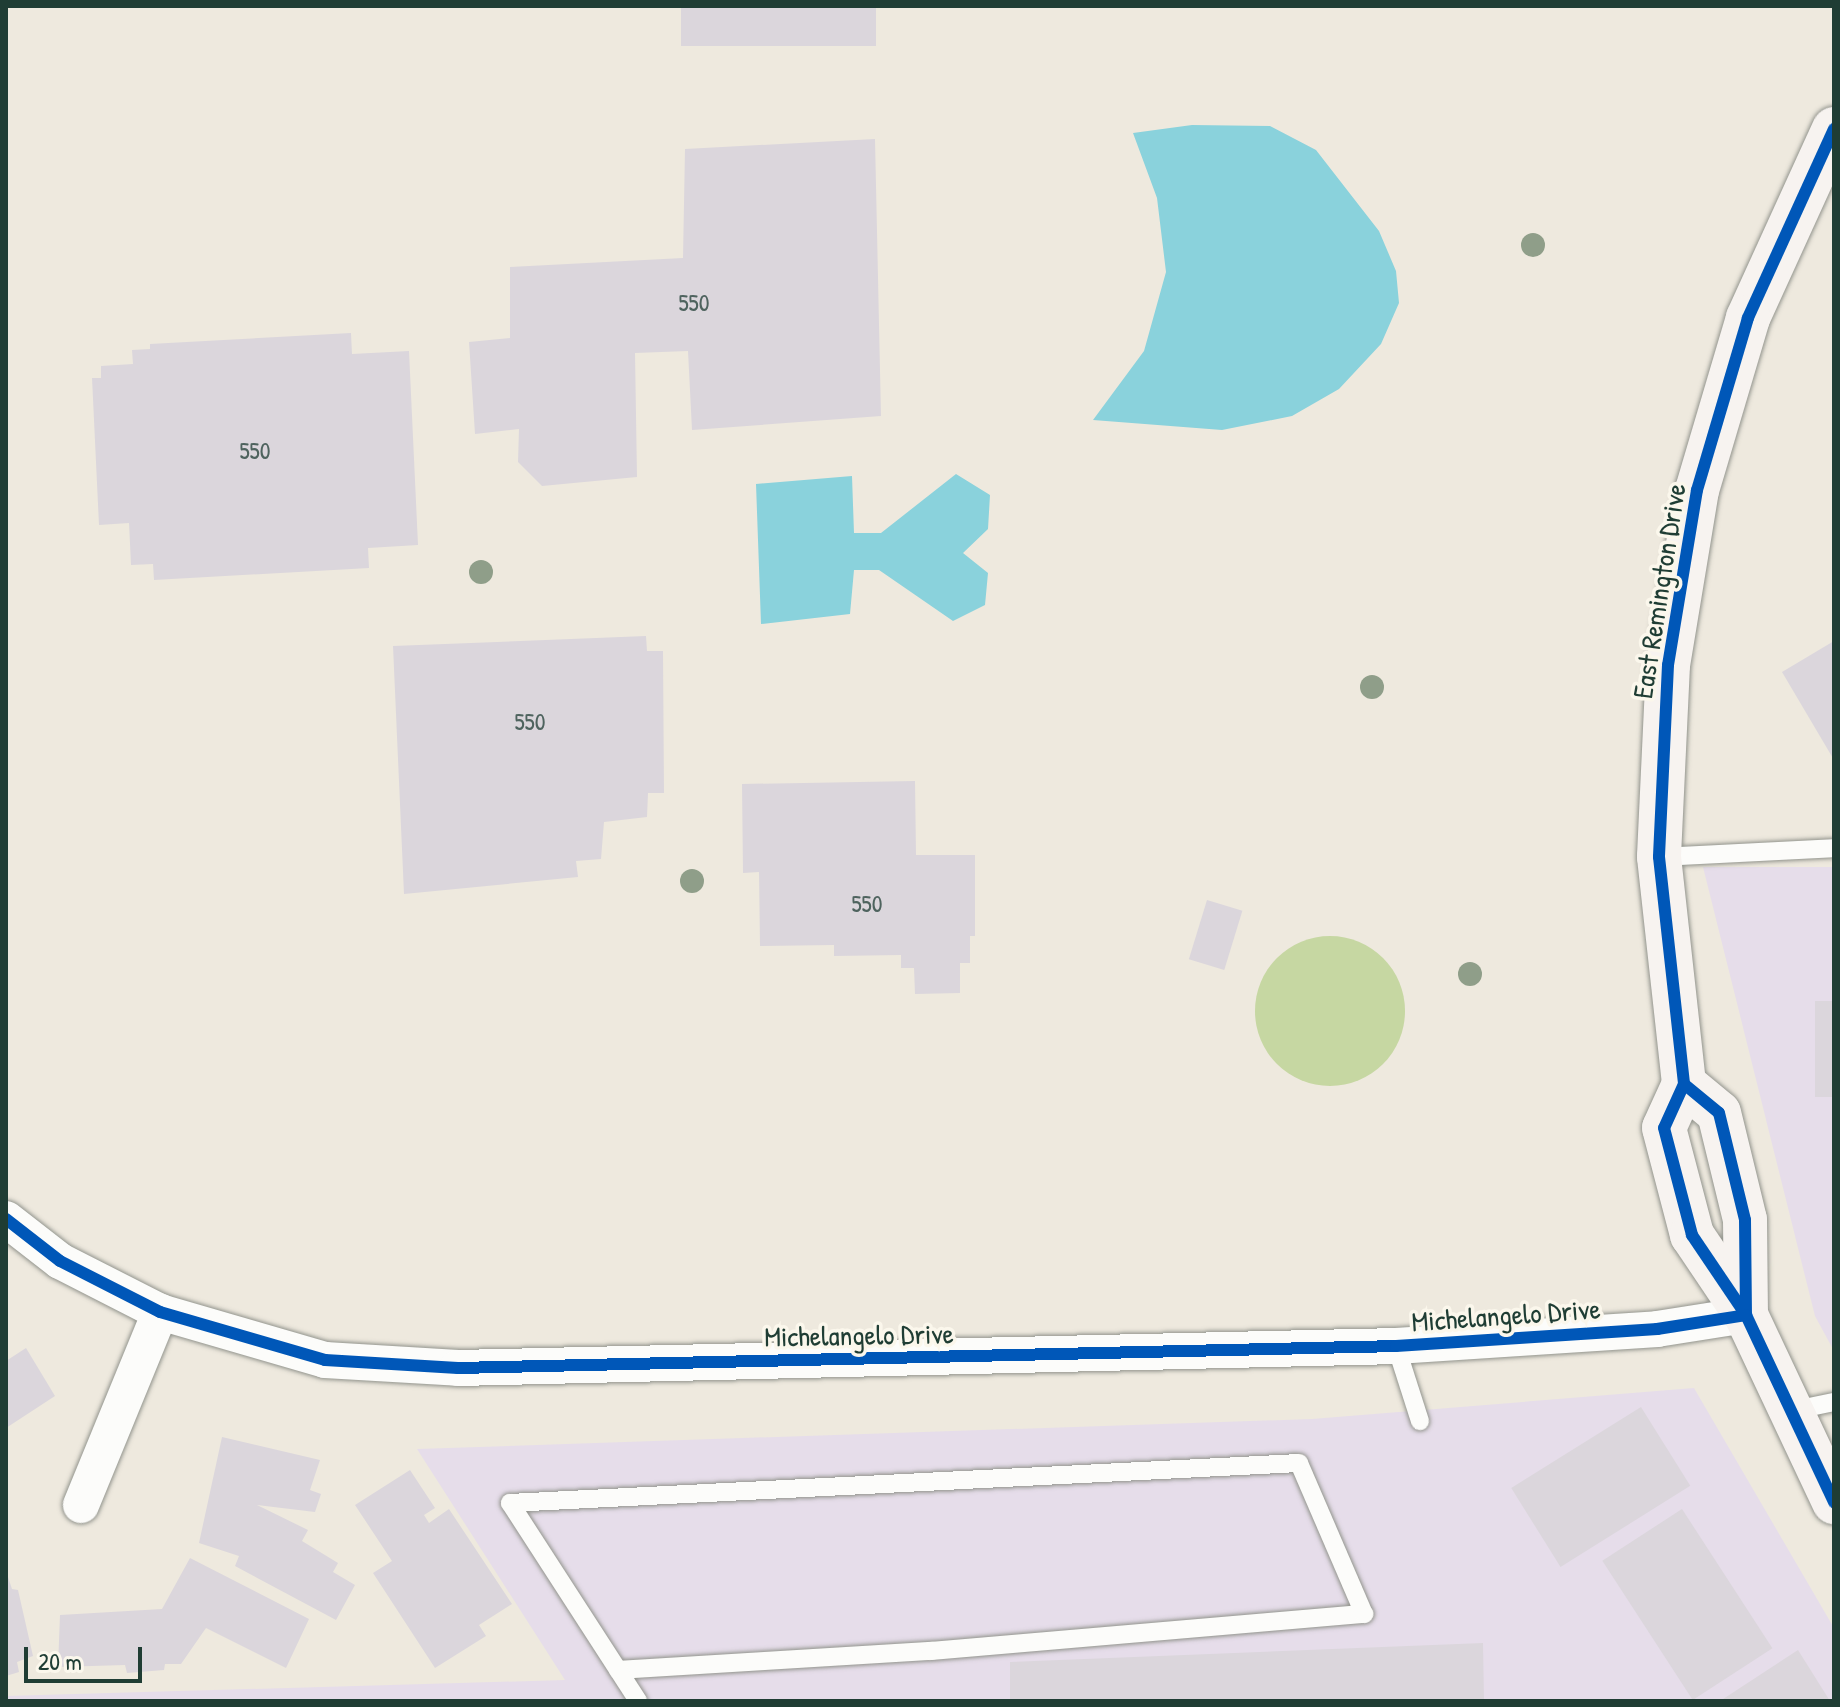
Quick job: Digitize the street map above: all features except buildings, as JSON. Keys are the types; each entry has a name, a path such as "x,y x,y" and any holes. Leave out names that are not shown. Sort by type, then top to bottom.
{"main road":[{"name":"East Remington Drive","path":"1684,1084 1659,857 1668,665 1697,490 1748,318 1834,129"},
{"path":"1746,1315 1745,1220 1719,1113 1684,1084 1664,1128 1692,1235 1746,1315 1787,1411 1834,1502"}],"street":[{"name":"Michelangelo Drive","path":"6,1219 60,1261 160,1312 325,1360 458,1368 1396,1346 1657,1329 1746,1315"},
{"path":"81,1505 160,1312"}],"lane":[{"path":"1659,857 1834,848"},
{"path":"1396,1346 1420,1421"},
{"path":"1787,1411 1834,1402"},
{"path":"618,1670 931,1651 1364,1614 1299,1463 510,1503 638,1701"}],"shaded area":[{"path":"1703,867 1834,867 1834,1351 1815,1316"},
{"path":"1694,1388 1834,1628 1834,1701 6,1701 6,1696 565,1680 417,1449 1312,1419"}],"green space":[{"path":"1330,936 1359,942 1383,958 1399,982 1405,1011 1399,1040 1383,1064 1359,1080 1330,1086 1301,1080 1277,1064 1261,1040 1255,1011 1261,982 1277,958 1301,942"}],"water":[{"path":"1192,125 1270,126 1316,150 1379,231 1396,271 1399,303 1381,344 1339,389 1292,416 1222,430 1093,420 1144,351 1166,272 1157,198 1133,133"},
{"path":"956,474 990,495 988,529 963,553 988,573 985,605 953,621 879,570 854,570 850,614 761,624 756,484 852,476 854,533 881,533"}],"cycle path":[{"path":"1834,129 1748,318 1697,490 1668,665 1659,857 1684,1084 1664,1128 1692,1235 1746,1315 1834,1502"},
{"path":"1684,1084 1719,1113 1745,1220 1746,1315"},
{"path":"6,1219 60,1261 160,1312 325,1360 458,1368 1396,1346 1657,1329 1746,1315"}]}
